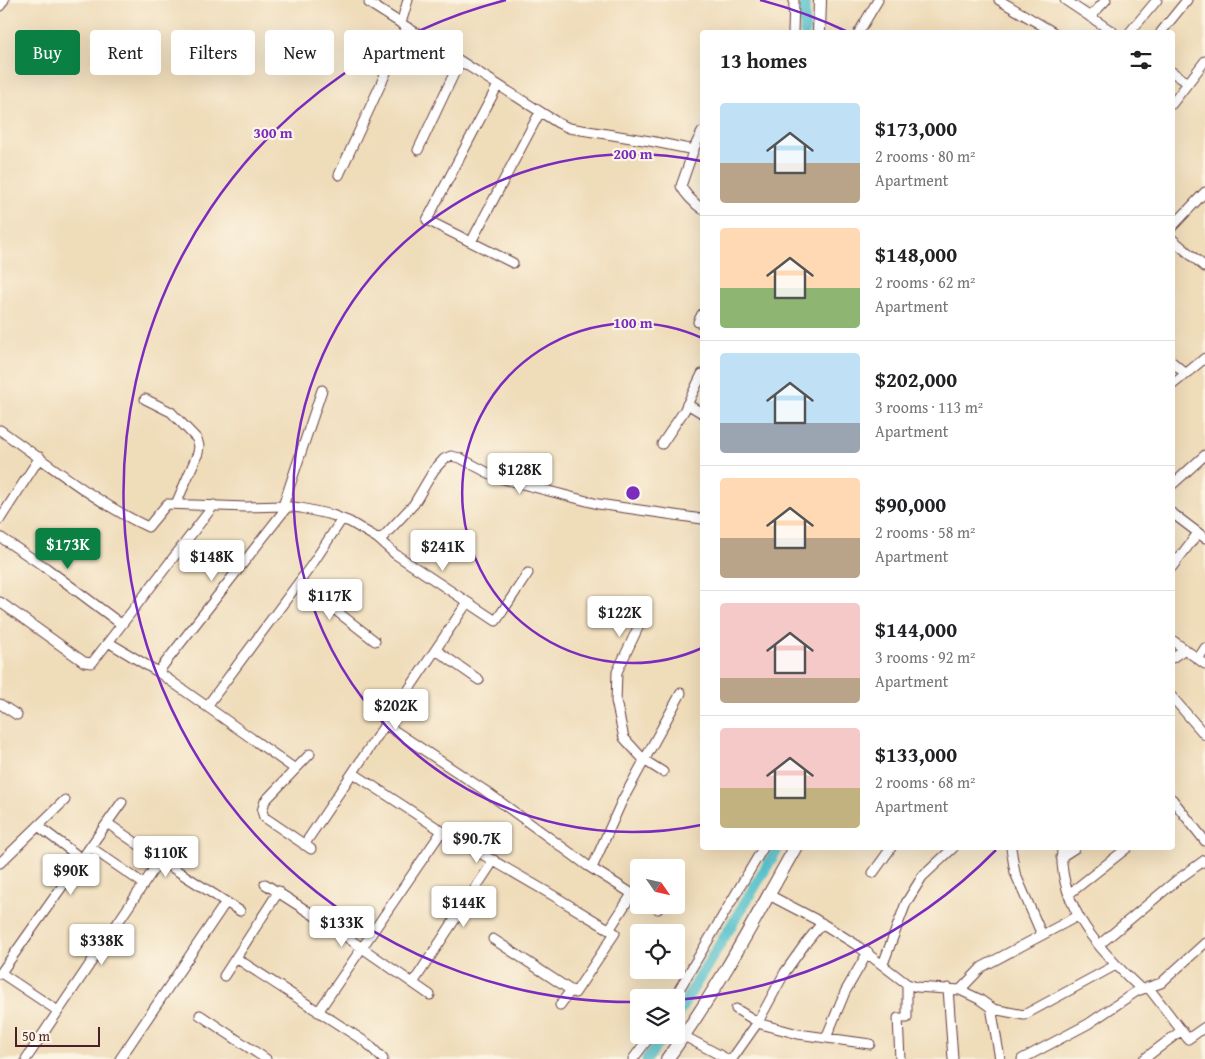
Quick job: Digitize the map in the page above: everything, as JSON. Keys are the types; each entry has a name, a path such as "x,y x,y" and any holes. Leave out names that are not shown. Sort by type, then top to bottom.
{"street":[{"path":"0,6 4,0"},
{"path":"339,175 404,25 408,0"},
{"path":"793,30 794,0"},
{"path":"819,30 820,0"},
{"path":"860,30 878,0"},
{"path":"999,0 1050,30"},
{"path":"1065,0 1110,30"},
{"path":"1090,17 1106,0"},
{"path":"1132,30 1157,0"},
{"path":"1163,30 1187,0"},
{"path":"369,3 412,30"},
{"path":"1175,100 1205,61"},
{"path":"463,63 540,112 569,128 650,140 694,150"},
{"path":"1175,74 1188,83"},
{"path":"418,150 453,75"},
{"path":"498,85 427,220 513,263"},
{"path":"471,242 540,112"},
{"path":"700,136 681,186 692,202 700,208"},
{"path":"1175,224 1205,192"},
{"path":"1175,242 1205,267"},
{"path":"1175,383 1205,358"},
{"path":"1175,365 1186,374"},
{"path":"662,444 687,404 700,378"},
{"path":"158,672 285,507 322,390"},
{"path":"145,399 171,412 197,439 198,453 176,504"},
{"path":"687,404 700,412"},
{"path":"0,430 93,495 148,527 167,504 301,508 342,519 378,538 395,554 496,621 528,573"},
{"path":"1175,481 1205,454"},
{"path":"378,538 383,537 414,504 434,470 444,459 451,456 460,458 496,477 598,504 700,519"},
{"path":"0,520 40,457"},
{"path":"0,602 84,662 92,663 214,505"},
{"path":"1175,516 1202,536 1175,564"},
{"path":"207,706 300,582 342,519"},
{"path":"0,537 45,567 121,624"},
{"path":"300,582 375,641"},
{"path":"310,754 265,801 262,811 264,817 308,847 353,773 468,603"},
{"path":"644,615 618,672 616,701 624,738 644,760 663,772"},
{"path":"108,642 158,672 295,769"},
{"path":"1175,642 1202,661 1205,648"},
{"path":"1175,656 1185,649"},
{"path":"436,650 479,680"},
{"path":"592,868 622,801 681,693"},
{"path":"1175,700 1205,735"},
{"path":"0,704 17,715"},
{"path":"386,725 492,796 592,868 630,892"},
{"path":"353,773 442,831 494,860 614,934 575,992 493,939"},
{"path":"0,863 65,800"},
{"path":"58,1012 0,974 122,802"},
{"path":"1175,810 1205,841"},
{"path":"107,823 160,860 240,911"},
{"path":"38,826 82,859"},
{"path":"318,1012 442,831"},
{"path":"90,847 144,884"},
{"path":"679,989 762,850"},
{"path":"685,1034 723,975 794,850"},
{"path":"874,873 890,850"},
{"path":"883,964 906,903 922,877 951,850"},
{"path":"1012,850 1015,873 1042,935"},
{"path":"1069,894 1124,850"},
{"path":"1062,852 1064,880 1069,894 1078,916 1099,945 1116,965 1145,988 1188,1039 1205,1027"},
{"path":"26,1059 160,860"},
{"path":"413,983 494,860"},
{"path":"1099,945 1177,880 1205,860"},
{"path":"265,884 279,891 430,995"},
{"path":"224,976 279,891"},
{"path":"769,895 868,952 907,984 918,987 960,990 991,1008 1024,1015 1116,965"},
{"path":"120,1059 226,902"},
{"path":"609,930 630,904"},
{"path":"960,990 982,967 1078,916"},
{"path":"732,1059 758,1022 785,972 822,924"},
{"path":"1022,1059 1088,1024 1145,988 1161,983 1203,949"},
{"path":"826,1038 845,992 868,952"},
{"path":"236,958 367,1043 383,1059"},
{"path":"900,1059 898,1018 907,1018 907,984"},
{"path":"948,988 953,1059"},
{"path":"560,1005 571,990"},
{"path":"991,1008 1000,1059"},
{"path":"736,1009 758,1022 798,1034 870,1044"},
{"path":"200,1014 264,1059"},
{"path":"1144,1059 1182,1030"},
{"path":"685,1037 727,1059"},
{"path":"633,1059 644,1044"},
{"path":"667,1059 678,1044"}],"waterway":[{"path":"804,0 805,30"},
{"path":"685,1002 777,850"},
{"path":"647,1059 658,1044"}]}
